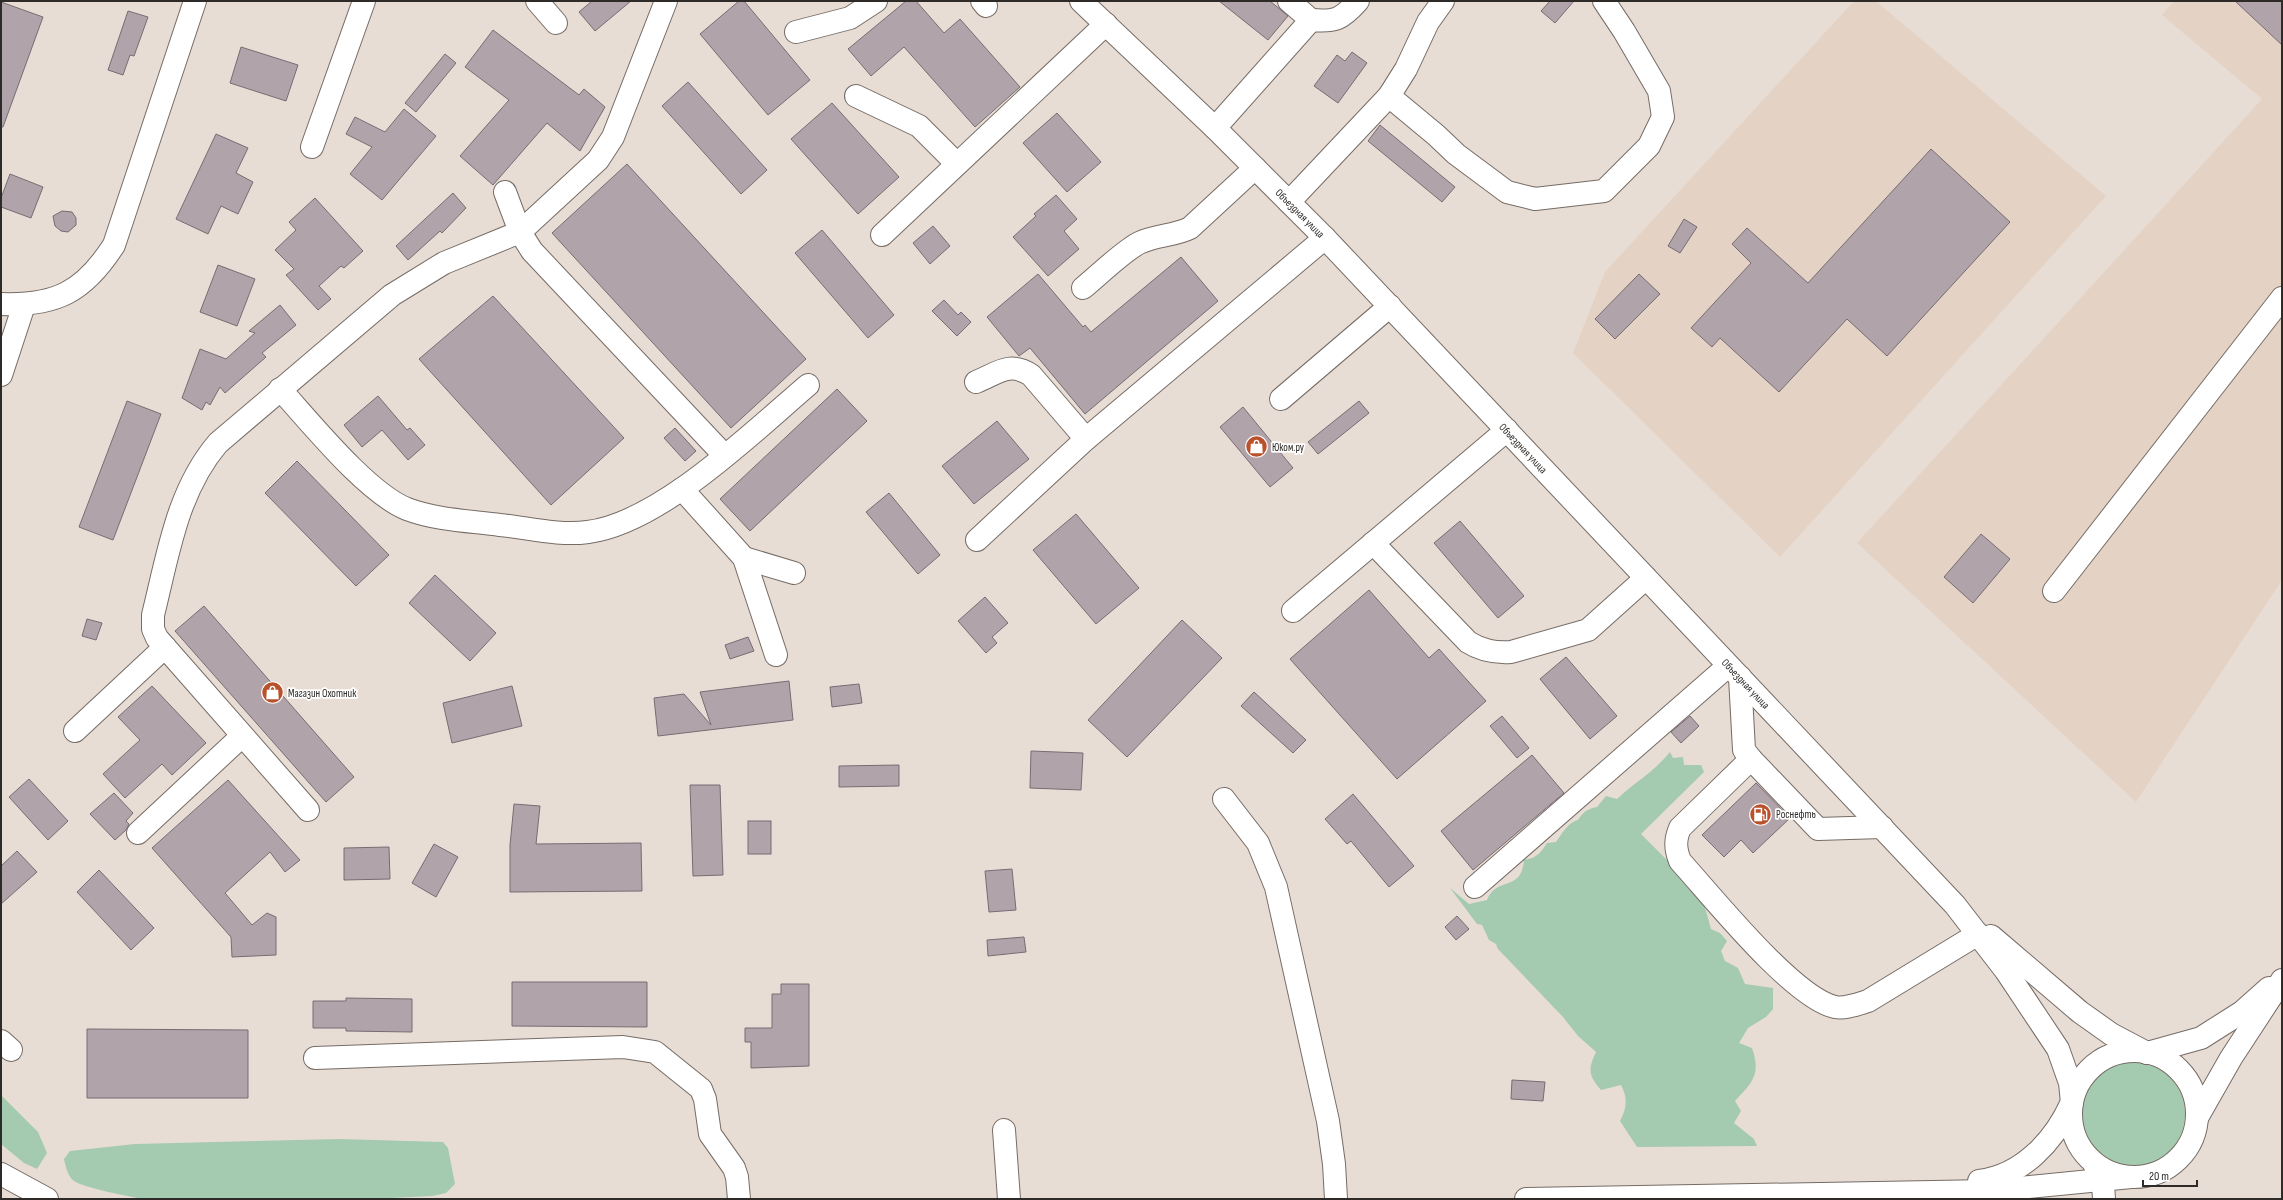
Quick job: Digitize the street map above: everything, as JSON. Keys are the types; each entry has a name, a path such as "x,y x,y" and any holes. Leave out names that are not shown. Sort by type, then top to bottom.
{"street":[{"path":"1,304 24,305 46,302 64,295 82,284 101,265 114,246 194,1"},
{"path":"312,147 364,1"},
{"path":"537,1 556,23"},
{"path":"308,810 157,638 153,629 153,615 174,528 188,490 206,458 218,443 392,295 444,263 520,232 598,160 606,151 630,96 666,1"},
{"path":"796,32 850,18 876,1"},
{"name":"Объездная улица","path":"1082,1 1215,128 1325,238 1955,905"},
{"path":"1289,1 1310,20 1335,20 1346,15 1358,1"},
{"path":"1289,202 1389,96 1406,69 1428,22 1443,1"},
{"path":"1389,96 1436,135 1456,154 1507,192 1535,199 1604,192 1649,146 1663,117 1659,91 1624,31 1604,1"},
{"path":"1215,128 1310,20"},
{"path":"882,235 956,164 1046,70 1106,24"},
{"path":"856,96 919,126 956,164"},
{"path":"1083,288 1138,244 1153,237 1181,233 1190,228 1254,168"},
{"path":"505,192 520,232 532,251 724,455"},
{"path":"978,540 1086,438 1325,238"},
{"path":"2054,591 2282,298"},
{"path":"1,375 24,305"},
{"path":"1281,399 1390,306"},
{"path":"976,382 1009,368 1020,368 1031,375 1086,438"},
{"path":"280,389 362,477 405,509 418,513 565,533 588,532 610,528 631,519 682,489 808,385"},
{"path":"1293,611 1507,430"},
{"path":"682,489 744,558 776,655"},
{"path":"1374,543 1468,642 1487,651 1499,653 1511,652 1588,630 1646,578"},
{"path":"744,558 794,573"},
{"path":"75,731 165,647"},
{"path":"1734,672 1744,750 1751,759 1818,829 1882,827"},
{"path":"1475,887 1734,672"},
{"path":"138,833 242,736"},
{"path":"1751,759 1680,828 1676,838 1676,851 1680,861 1780,972 1800,989 1835,1007 1854,1006 1868,1001 1978,934"},
{"path":"1224,799 1258,843 1276,887 1326,1114 1334,1164 1336,1199"},
{"path":"1955,905 2006,971 2058,1049 2070,1083 2072,1103 2071,1121 2075,1138 2090,1160 2103,1192"},
{"path":"1955,905 2080,1012 2111,1034 2146,1053 2158,1057 2179,1071 2192,1092 2198,1116"},
{"path":"1891,1191 1988,1180 2009,1173 2042,1148 2061,1124 2072,1103 2080,1082 2094,1066 2103,1060 2124,1052 2146,1053 2201,1038 2221,1027 2242,1012 2282,978"},
{"path":"1526,1199 1891,1191 2103,1192 2131,1177 2155,1173 2176,1160 2190,1140 2198,1116 2231,1058 2282,978"},
{"path":"315,1058 623,1047 655,1052 702,1089 710,1134 734,1168 737,1177 739,1199"},
{"path":"1004,1130 1009,1199"},
{"path":"2090,1160 2105,1170 2131,1177"},
{"path":"1,1174 47,1199"}],"shaded area":[{"path":"1854,1 1876,1 2106,196 1780,557 1573,353 1605,272"},
{"path":"2174,1 2282,1 2282,580 2136,802 1857,543 2262,99 2162,15"}],"green space":[{"path":"1670,752 1673,758 1683,757 1684,765 1701,765 1704,772 1641,834 1689,882 1695,896 1704,904 1711,929 1720,933 1727,941 1721,951 1725,961 1738,968 1745,984 1773,988 1773,1009 1766,1017 1748,1028 1739,1043 1752,1048 1756,1065 1754,1077 1751,1083 1735,1101 1741,1111 1734,1123 1754,1139 1757,1146 1637,1147 1620,1121 1626,1103 1625,1094 1621,1085 1601,1090 1594,1080 1591,1072 1592,1063 1596,1052 1578,1036 1563,1017 1498,949 1496,944 1489,940 1482,925 1477,924 1450,888 1469,904 1487,900 1492,892 1497,888 1514,881 1518,877 1522,870 1524,860 1532,858 1538,854 1543,850 1547,843 1556,842 1571,823 1578,820 1586,811 1597,807 1606,796 1617,799 1658,765"},
{"path":"2133,1062 2153,1066 2170,1077 2181,1094 2185,1114 2181,1134 2170,1151 2153,1162 2133,1166 2113,1162 2096,1151 2085,1134 2081,1114 2085,1094 2096,1077 2113,1066"},
{"path":"1,1095 38,1132 47,1153 37,1169 24,1163 1,1144"},
{"path":"340,1139 443,1142 448,1148 455,1184 446,1193 432,1196 369,1199 144,1199 108,1192 79,1184 74,1181 67,1171 64,1159 70,1151 135,1144"}],"building":[{"path":"592,1 631,1 595,31 579,12"},
{"path":"739,1 744,1 810,80 768,115 700,34"},
{"path":"906,1 916,1 944,33 960,19 1020,87 975,127 904,47 871,76 848,49"},
{"path":"1219,1 1270,1 1288,16 1268,40"},
{"path":"1550,1 1574,1 1555,23 1541,11"},
{"path":"2235,1 2282,1 2282,45"},
{"path":"1,2 43,17 3,127 1,127"},
{"path":"128,11 148,17 134,56 130,55 123,75 108,70"},
{"path":"493,30 579,95 584,89 605,107 580,151 547,123 493,185 460,156 509,100 465,67"},
{"path":"241,47 298,65 286,101 230,83"},
{"path":"1352,52 1367,63 1338,103 1314,86 1337,55 1345,61"},
{"path":"445,54 456,63 416,112 405,103"},
{"path":"688,82 767,170 741,194 662,106"},
{"path":"832,103 899,177 858,214 791,139"},
{"path":"404,109 436,136 382,200 350,174 372,147 346,134 355,117 385,132"},
{"path":"1057,113 1101,162 1067,192 1023,143"},
{"path":"1380,125 1455,187 1442,202 1368,141"},
{"path":"216,134 248,148 236,173 253,182 238,214 221,206 208,234 176,219"},
{"path":"1931,149 2010,222 1887,356 1847,319 1779,392 1720,338 1712,347 1691,328 1751,263 1732,244 1747,228 1808,283"},
{"path":"627,164 806,359 731,428 552,233"},
{"path":"10,174 43,187 31,218 1,207 1,198"},
{"path":"453,193 466,208 442,233 440,231 408,260 396,246"},
{"path":"1056,195 1077,219 1064,231 1079,249 1048,276 1013,237 1036,216 1034,214"},
{"path":"315,198 363,251 344,268 341,266 319,286 331,299 318,310 286,275 294,269 275,250 296,230 289,222"},
{"path":"62,211 72,212 76,218 76,225 68,232 61,231 55,226 53,216"},
{"path":"1684,219 1697,227 1680,253 1668,246"},
{"path":"933,226 950,246 930,264 913,243"},
{"path":"822,230 894,315 868,338 795,253"},
{"path":"1181,257 1218,301 1085,414 1030,348 1019,356 987,317 1038,274 1083,327 1085,325 1091,332"},
{"path":"218,265 255,279 237,326 200,312"},
{"path":"1639,274 1660,294 1615,339 1595,319"},
{"path":"493,296 624,438 551,505 419,359"},
{"path":"944,300 958,315 961,312 971,322 957,336 932,311"},
{"path":"280,305 296,325 262,353 266,357 225,393 220,387 210,405 206,402 202,410 182,398 200,349 226,359 255,333 249,331"},
{"path":"837,389 867,421 750,531 720,499"},
{"path":"378,396 407,430 410,428 425,445 408,460 382,430 362,447 344,425"},
{"path":"127,401 161,414 113,540 79,527"},
{"path":"1359,401 1369,413 1318,454 1308,442"},
{"name":"Юком.ру","path":"1243,407 1293,468 1270,487 1220,427"},
{"path":"997,421 1029,459 974,504 942,466"},
{"path":"675,428 696,451 685,461 664,438"},
{"path":"297,461 389,555 356,586 265,493"},
{"path":"889,493 940,555 918,574 866,512"},
{"path":"1076,514 1139,588 1096,624 1033,550"},
{"path":"1460,521 1524,596 1498,618 1434,543"},
{"path":"1981,534 2010,559 1973,603 1944,577"},
{"path":"435,575 496,633 470,661 409,603"},
{"path":"1369,590 1429,658 1439,649 1486,701 1397,779 1290,659"},
{"path":"985,597 1008,623 992,637 997,643 986,653 958,621"},
{"path":"204,606 354,777 326,802 175,631"},
{"path":"87,619 102,623 96,640 82,636"},
{"path":"1182,620 1222,658 1127,757 1088,720"},
{"path":"748,637 754,651 730,659 725,645"},
{"path":"1566,657 1617,716 1590,739 1540,679"},
{"path":"789,681 793,720 658,736 654,698 684,694 711,725 700,692"},
{"path":"859,684 862,703 832,707 830,687"},
{"path":"152,686 206,743 172,775 162,764 125,798 103,774 140,740 118,717"},
{"path":"512,686 522,726 452,743 443,703"},
{"path":"1254,692 1306,740 1293,753 1241,706"},
{"path":"1502,716 1529,748 1517,758 1490,726"},
{"path":"1690,716 1699,726 1681,743 1671,732"},
{"path":"1031,751 1083,753 1081,790 1030,788"},
{"path":"1532,755 1564,793 1473,870 1441,831"},
{"path":"899,765 899,786 839,787 839,766"},
{"path":"29,779 68,821 48,840 9,797"},
{"path":"228,780 300,860 285,872 270,852 225,893 252,925 267,913 276,917 276,955 232,957 231,937 152,848"},
{"path":"1756,783 1790,818 1753,853 1741,840 1724,857 1702,835"},
{"path":"690,785 720,785 723,875 693,876"},
{"path":"114,793 133,813 126,821 129,824 126,830 115,840 90,814"},
{"path":"1353,794 1414,866 1389,887 1351,841 1347,844 1325,819"},
{"path":"514,804 540,806 536,844 641,843 642,891 510,892 510,845"},
{"path":"748,821 771,821 771,854 748,854"},
{"path":"434,844 458,857 436,897 412,883"},
{"path":"389,847 390,879 344,880 344,848"},
{"path":"17,851 37,872 1,904 1,866"},
{"path":"1012,869 1016,910 989,912 985,871"},
{"path":"99,870 154,928 131,950 77,892"},
{"path":"1457,916 1469,929 1456,940 1445,927"},
{"path":"1024,937 1026,952 988,956 987,940"},
{"path":"512,982 647,982 647,1027 512,1026"},
{"path":"781,984 809,984 809,1066 751,1068 751,1042 745,1042 745,1028 772,1028 772,994 781,994"},
{"path":"346,998 412,999 412,1032 346,1031 346,1028 313,1028 313,1001 346,1001"},
{"path":"87,1029 248,1030 248,1098 87,1098"},
{"path":"1512,1080 1545,1082 1543,1101 1511,1099"}],"place":[{"name":"Юком.ру","path":"1257,447"},
{"name":"Магазин Охотник","path":"272,693"},
{"name":"Роснефть","path":"1760,814"}]}
